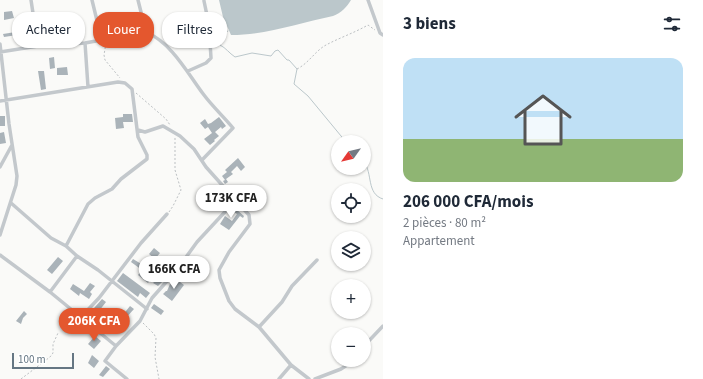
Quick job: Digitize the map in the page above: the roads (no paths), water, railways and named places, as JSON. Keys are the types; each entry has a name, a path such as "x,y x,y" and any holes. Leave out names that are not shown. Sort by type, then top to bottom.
{"street":[{"path":"31,0 33,12"},
{"path":"92,0 95,12"},
{"path":"138,0 141,12"},
{"path":"368,0 382,34"},
{"path":"188,72 206,64 211,58 209,25 204,1"},
{"path":"154,36 165,45 188,72 205,96 233,128 202,160"},
{"path":"0,44 6,100 17,176 11,203 0,235"},
{"path":"1,52 26,48"},
{"path":"84,48 88,87"},
{"path":"0,101 118,82 124,83 132,89 138,137 147,155 147,160 121,179 112,189 95,198 88,204 66,246"},
{"path":"138,130 145,132 163,126 174,131 194,149 206,167 248,215 250,224 229,252 218,270 220,278 229,301 235,309 259,327 291,365 309,379"},
{"path":"0,167 12,145"},
{"path":"127,379 105,361 116,346 140,321 152,298 176,271 196,242 235,200"},
{"path":"11,203 51,238 66,246 147,309"},
{"path":"81,318 112,282 141,242 167,214"},
{"path":"0,255 50,292 116,346"},
{"path":"50,292 77,256"},
{"path":"259,327 282,302 292,286 317,260"},
{"path":"371,339 383,326"},
{"path":"278,379 291,365"},
{"path":"315,379 344,367"}],"waterway":[{"path":"228,31 221,36 220,45 235,57 252,53 271,56 278,50 287,60 289,60 297,69 294,84 308,96 340,135"},
{"path":"369,175 374,193 383,199"}]}
